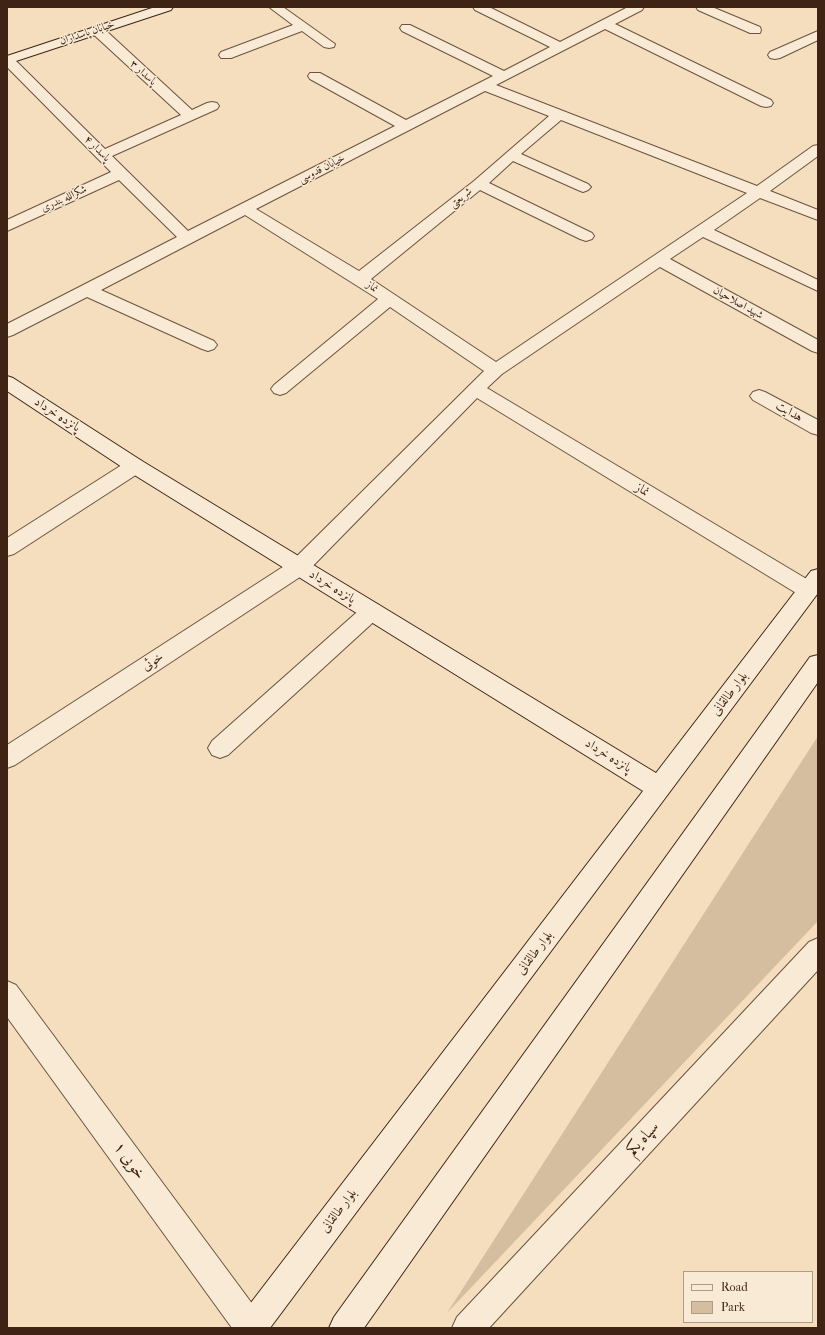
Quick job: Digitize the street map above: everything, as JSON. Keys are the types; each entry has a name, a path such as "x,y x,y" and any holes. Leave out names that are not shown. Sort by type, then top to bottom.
{"street":[{"name":"خیابان پاسداران","path":"7,60 167,7"},
{"path":"275,7 329,44"},
{"path":"479,7 560,47"},
{"path":"702,7 755,30"},
{"name":"خیابان قدوسی","path":"7,331 605,24 627,9"},
{"path":"605,24 766,103"},
{"path":"226,55 303,26"},
{"path":"406,28 504,76"},
{"name":"پاسدار ۳","path":"97,30 190,116"},
{"path":"775,55 818,35"},
{"name":"پاسدار ۴","path":"7,60 187,239"},
{"path":"315,76 406,126"},
{"path":"485,86 760,191 818,215"},
{"path":"103,155 212,106"},
{"name":"شریعتی","path":"360,279 479,184 559,115"},
{"name":"خوئی","path":"7,758 299,567 475,389 496,370 760,191 818,149"},
{"path":"511,155 583,187"},
{"name":"شکرالله بندری","path":"7,226 121,173"},
{"path":"479,184 586,236"},
{"name":"نماز","path":"245,209 360,279 389,300 496,370"},
{"path":"702,230 818,286"},
{"name":"شهید اصلاحیان","path":"658,259 818,347"},
{"path":"88,290 208,346"},
{"path":"280,389 389,300"},
{"name":"پانزده خرداد","path":"7,382 135,466 659,788"},
{"name":"نماز","path":"475,389 813,584"},
{"name":"هدایت","path":"759,396 818,428"},
{"path":"7,548 135,466"},
{"name":"بلوار طالقانی","path":"251,1328 813,584"},
{"path":"220,748 372,611"},
{"path":"345,1328 818,664"},
{"name":"سپاه یکم","path":"468,1328 818,951"},
{"name":"خویی ۱","path":"7,994 251,1328"}],"green space":[{"path":"818,736 818,921 447,1313"}]}
